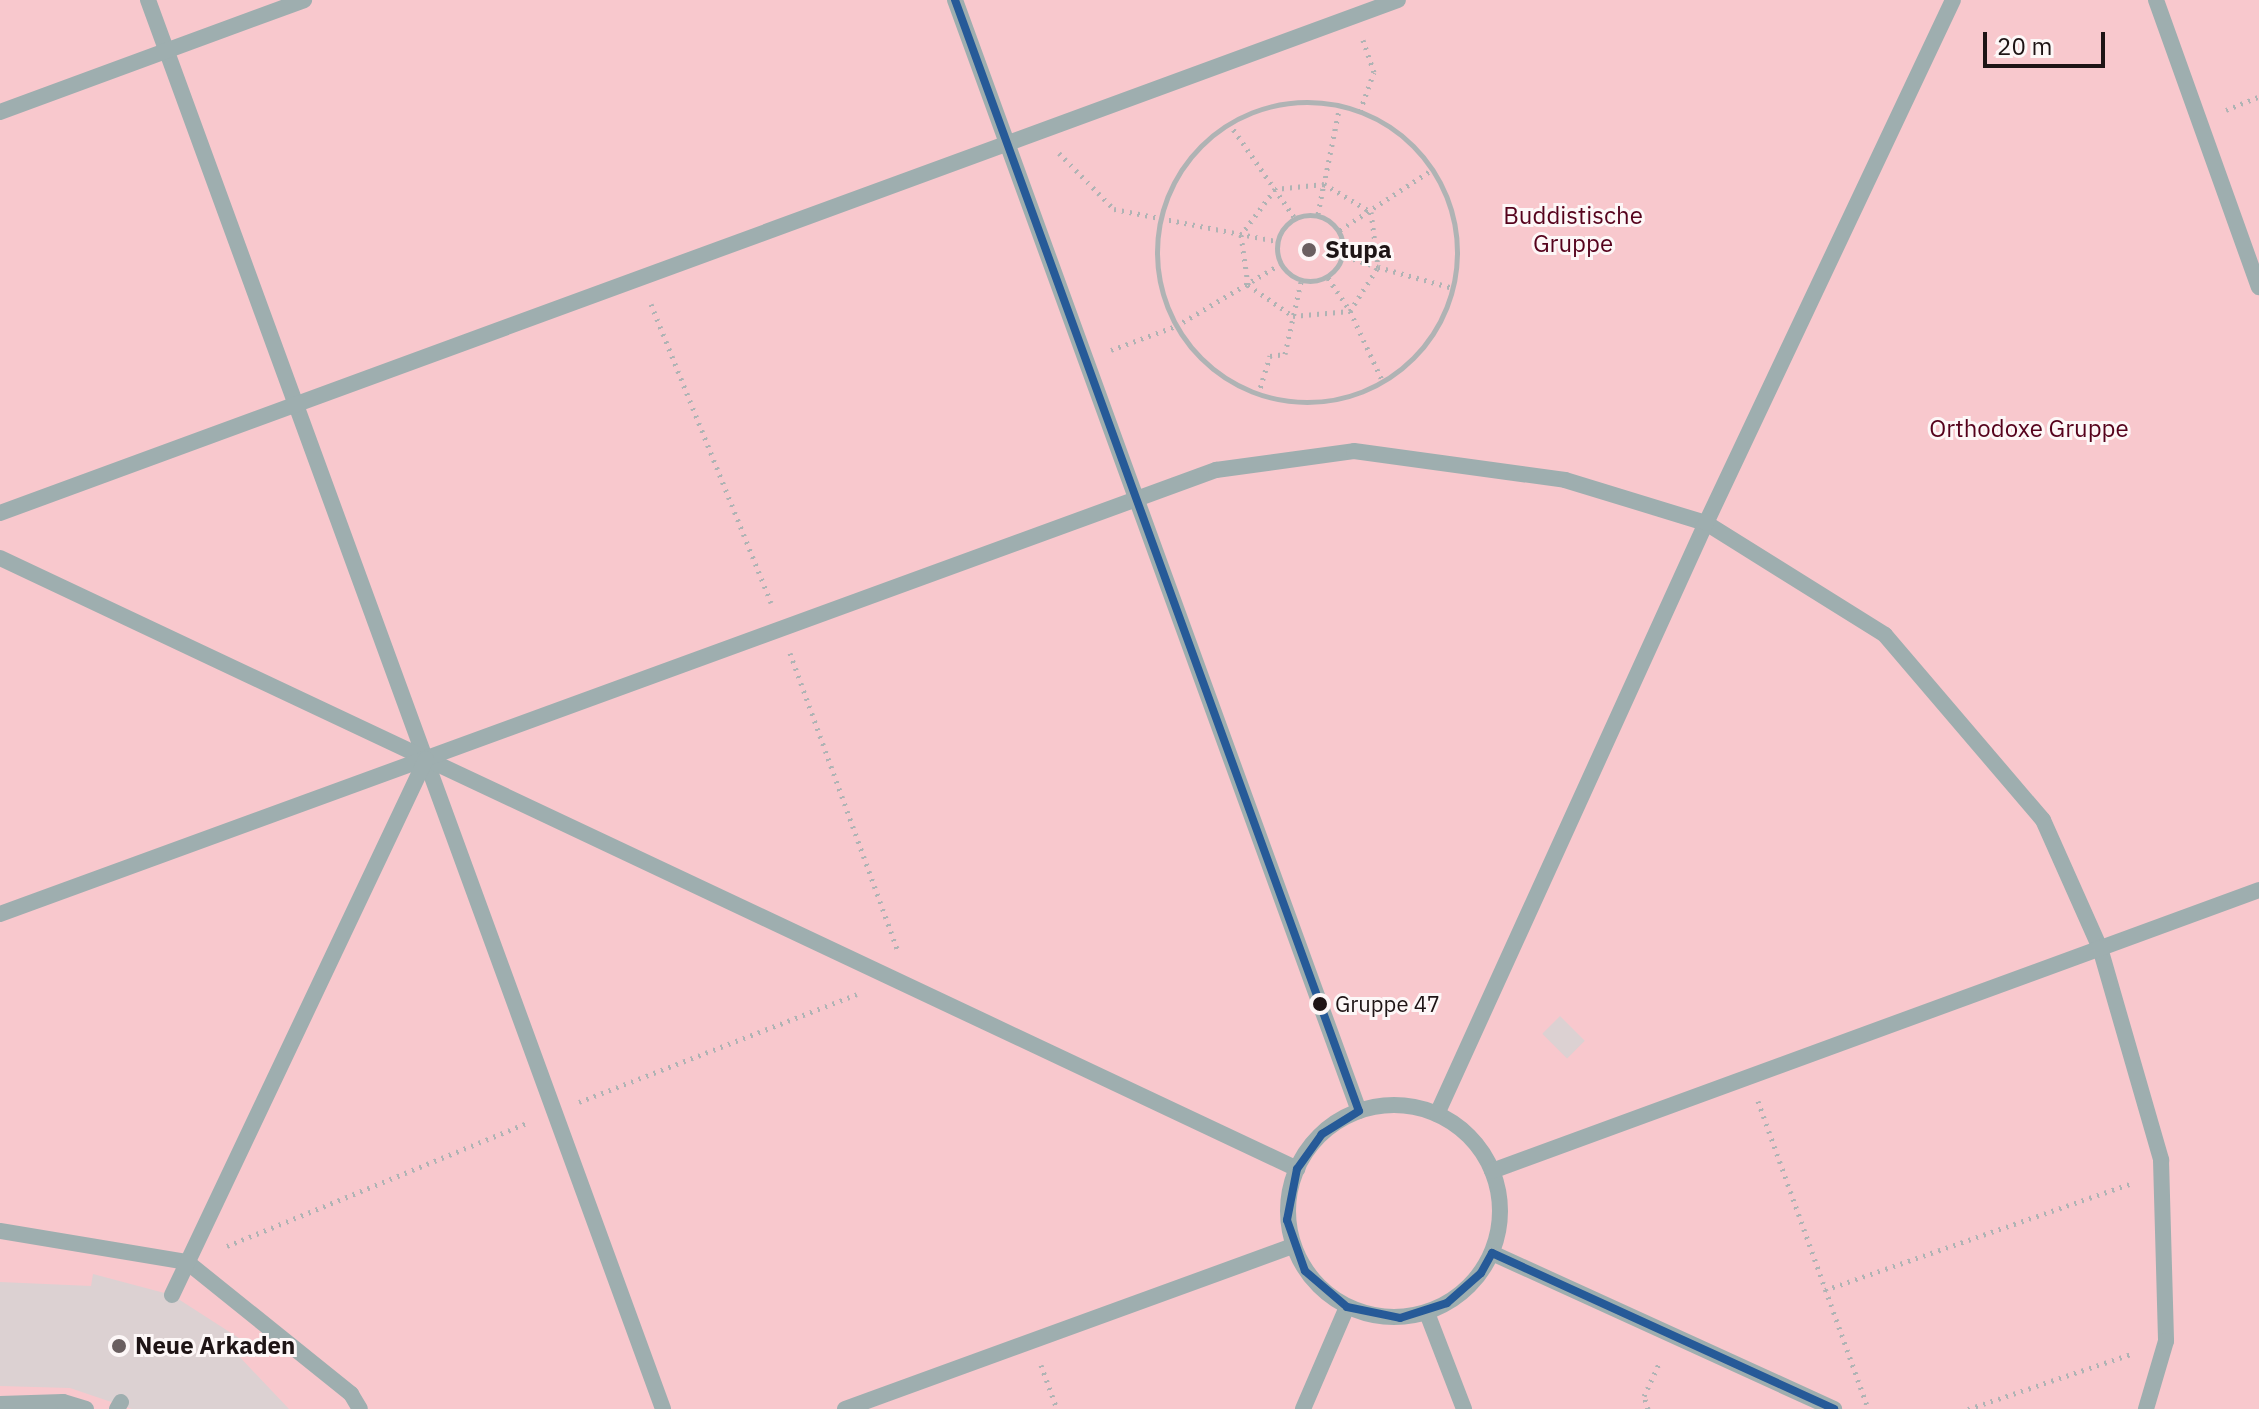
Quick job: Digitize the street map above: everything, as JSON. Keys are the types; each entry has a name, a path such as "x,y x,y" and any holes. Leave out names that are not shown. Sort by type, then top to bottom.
{"lane":[{"path":"148,0 663,1409"},
{"path":"0,112 304,0"},
{"path":"955,0 1133,499 1359,1111"},
{"path":"0,513 1006,142 1352,8 1398,0"},
{"path":"1437,1114 1706,523 1953,0"},
{"path":"2156,0 2259,287"},
{"path":"0,914 1216,470 1354,451 1565,480 1706,523 1885,635 2043,820 2100,948 2161,1160 2166,1341 2146,1409"},
{"path":"0,558 1297,1169"},
{"path":"172,1295 426,759"},
{"path":"1492,1171 2259,890"},
{"path":"1399,1105 1437,1114 1470,1137 1492,1171 1500,1212 1492,1253 1466,1290 1427,1313 1373,1316 1347,1307 1305,1271 1293,1246 1287,1220 1297,1169 1322,1134 1359,1111 1399,1105"},
{"path":"0,1231 187,1262 351,1394 360,1409"},
{"path":"845,1409 1293,1246"},
{"path":"1492,1253 1834,1409"},
{"path":"1303,1409 1347,1307"},
{"path":"1427,1313 1464,1409"},
{"path":"0,1404 63,1402 86,1409"}],"path":[{"path":"1352,8 1374,72 1360,111"},
{"path":"1289,104 1340,105 1360,111 1401,135 1433,169 1450,207 1457,247 1453,288 1430,336 1414,358 1383,382 1343,398 1301,403 1258,395 1206,364 1176,326 1162,292 1156,256 1160,219 1174,181 1198,149 1229,123 1289,104"},
{"path":"1318,214 1340,105"},
{"path":"1229,123 1294,217"},
{"path":"1035,131 1114,209 1275,241"},
{"path":"1339,230 1433,169"},
{"path":"1350,311 1293,316 1248,285 1241,235 1275,189 1324,184 1371,212"},
{"path":"1350,311 1378,267 1371,212"},
{"path":"1318,214 1339,230 1344,256 1328,278 1301,282 1279,265 1275,241 1294,217 1318,214"},
{"path":"1344,256 1453,288"},
{"path":"1084,359 1176,326 1279,265"},
{"path":"1328,278 1350,311 1383,382"},
{"path":"1258,395 1270,356 1285,354 1301,282"},
{"path":"1749,1077 1868,1409"},
{"path":"1825,1290 2160,1173"},
{"path":"1648,1409 1644,1396 1673,1335"},
{"path":"1033,1341 1057,1409"},
{"path":"1968,1409 2166,1341"}],"green space":[{"path":"0,0 2259,0 2259,1409 0,1409"}],"building":[{"path":"1560,1016 1585,1041 1567,1058 1542,1034"},
{"name":"Neue Arkaden","path":"93,1274 172,1295 242,1340 235,1352 289,1409 132,1409 70,1388 0,1386 0,1282 91,1286"}],"transit line":[{"path":"955,0 1359,1111 1322,1134 1297,1169 1287,1220 1305,1271 1347,1307 1400,1318 1447,1303 1481,1273 1492,1253 1834,1409"}],"place":[{"name":"Stupa","path":"1309,250"},
{"name":"Gruppe 47","path":"1320,1004"},
{"name":"Neue Arkaden","path":"119,1346"}],"park label":[{"name":"Buddistische Gruppe","path":"1573,230"},
{"name":"Orthodoxe Gruppe","path":"2029,429"}]}
